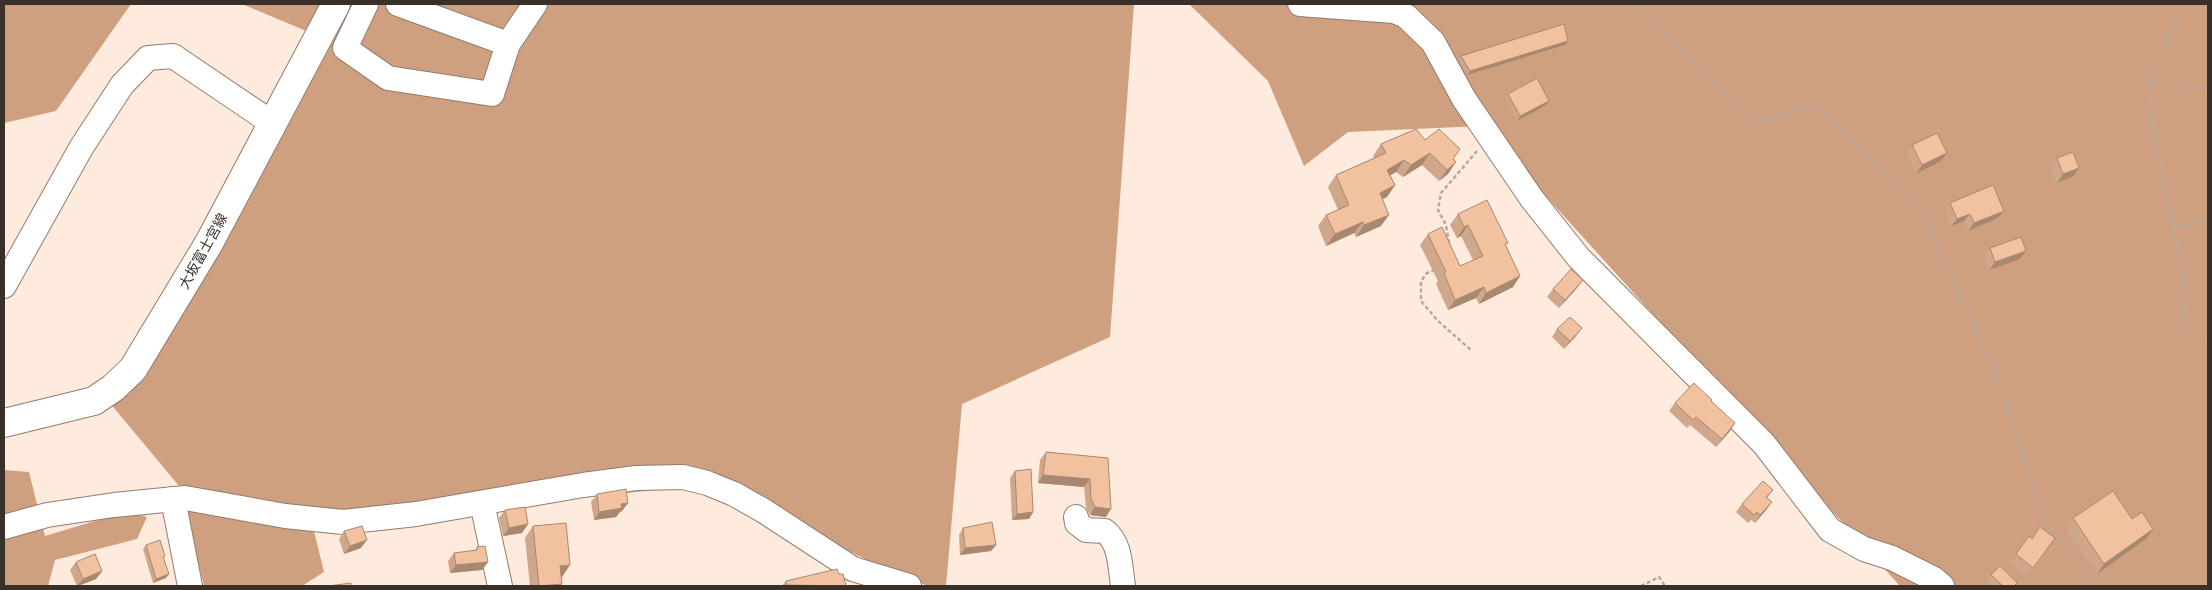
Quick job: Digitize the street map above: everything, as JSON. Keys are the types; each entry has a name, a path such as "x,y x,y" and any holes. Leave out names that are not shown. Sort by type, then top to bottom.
{"main road":[{"name":"大坂富士宮線","path":"4,423 94,401 113,388 133,369 209,243 336,4"}],"street":[{"path":"366,4 344,48 388,78 492,94 508,44 535,4"},
{"path":"398,4 508,44"},
{"path":"1300,4 1394,11 1406,16 1434,42 1464,99 1532,199 1578,257 1764,444 1830,530 1864,549 1892,558 1917,570 1934,579 1942,586"},
{"path":"4,286 81,148 122,85 148,58 173,56 272,124"},
{"path":"4,527 47,515 114,504 185,498 285,516 343,522 416,514 583,485 636,478 682,477 707,483 734,494 764,511 853,578 908,586"},
{"path":"173,499 190,586"},
{"path":"482,503 500,586"},
{"path":"1076,517 1077,523 1086,530 1105,530 1113,537 1117,546 1123,586"}],"path":[{"path":"1632,4 1758,122 1816,103 1927,220 1997,379 2046,523 2094,586"},
{"path":"2185,4 2151,70 2149,81 2154,127 2188,296 2181,325 2208,341"},
{"path":"2149,81 2208,90"},
{"path":"1449,246 1446,225 1438,210 1442,194 1490,136"},
{"path":"2174,227 2208,221"},
{"path":"1436,270 1427,273 1421,281 1422,300 1438,321 1472,350"},
{"path":"1641,586 1659,576 1665,586"}],"shaded area":[{"path":"4,4 131,4 56,111 4,123"},
{"path":"242,4 1134,4 1110,337 962,404 946,586 928,586 885,569 715,484 407,515 311,519 324,572 302,586 204,586 179,486 110,403 318,36"},
{"path":"1189,4 2208,4 2208,586 1900,586 1482,126 1348,132 1304,166 1268,81"},
{"path":"4,470 29,472 45,536 128,511 147,517 137,539 55,560 48,586 4,586"}],"building":[{"path":"1564,24 1568,41 1470,71 1461,56"},
{"path":"1537,78 1549,101 1520,116 1508,94"},
{"path":"1416,129 1425,140 1439,129 1460,149 1453,159 1456,162 1447,170 1430,153 1411,165 1404,160 1387,170 1395,185 1380,193 1389,215 1364,225 1363,222 1335,234 1326,215 1349,205 1336,175 1386,153 1381,144"},
{"path":"1937,133 1947,153 1922,165 1912,145"},
{"path":"2073,152 2079,168 2063,174 2057,158"},
{"path":"1993,185 2004,211 1974,223 1970,214 1957,219 1950,203"},
{"path":"1487,200 1508,243 1505,244 1520,276 1486,293 1484,287 1455,300 1444,273 1446,272 1428,234 1442,227 1460,266 1483,256 1468,225 1464,227 1458,214"},
{"path":"2021,237 2026,251 1995,262 1990,248"},
{"path":"1571,269 1583,280 1565,300 1553,289"},
{"path":"1570,317 1582,328 1570,341 1557,329"},
{"path":"1694,383 1735,423 1722,439 1696,417 1693,420 1675,403"},
{"path":"1046,452 1108,458 1111,509 1095,507 1091,499 1090,479 1043,475"},
{"path":"1031,469 1033,512 1017,514 1015,471"},
{"path":"1763,481 1773,490 1766,497 1772,502 1760,515 1757,512 1754,515 1742,504"},
{"path":"626,489 628,503 621,504 622,508 599,512 597,494"},
{"path":"2113,491 2132,519 2142,512 2153,529 2104,564 2073,518"},
{"path":"525,507 528,524 509,528 505,510"},
{"path":"992,522 996,545 965,548 963,528"},
{"path":"566,523 570,565 560,566 562,584 539,586 533,526"},
{"path":"362,526 367,540 350,546 344,531"},
{"path":"2040,527 2055,538 2033,568 2016,554 2029,536 2032,539"},
{"path":"160,540 169,574 156,579 146,545"},
{"path":"485,546 488,562 456,565 454,553 477,550 477,547"},
{"path":"95,554 102,571 83,579 76,562"},
{"path":"2000,566 2017,583 2014,586 2003,586 1991,575"},
{"path":"837,569 839,574 843,574 846,586 786,585 786,581"},
{"path":"351,583 351,586 328,586"}]}
